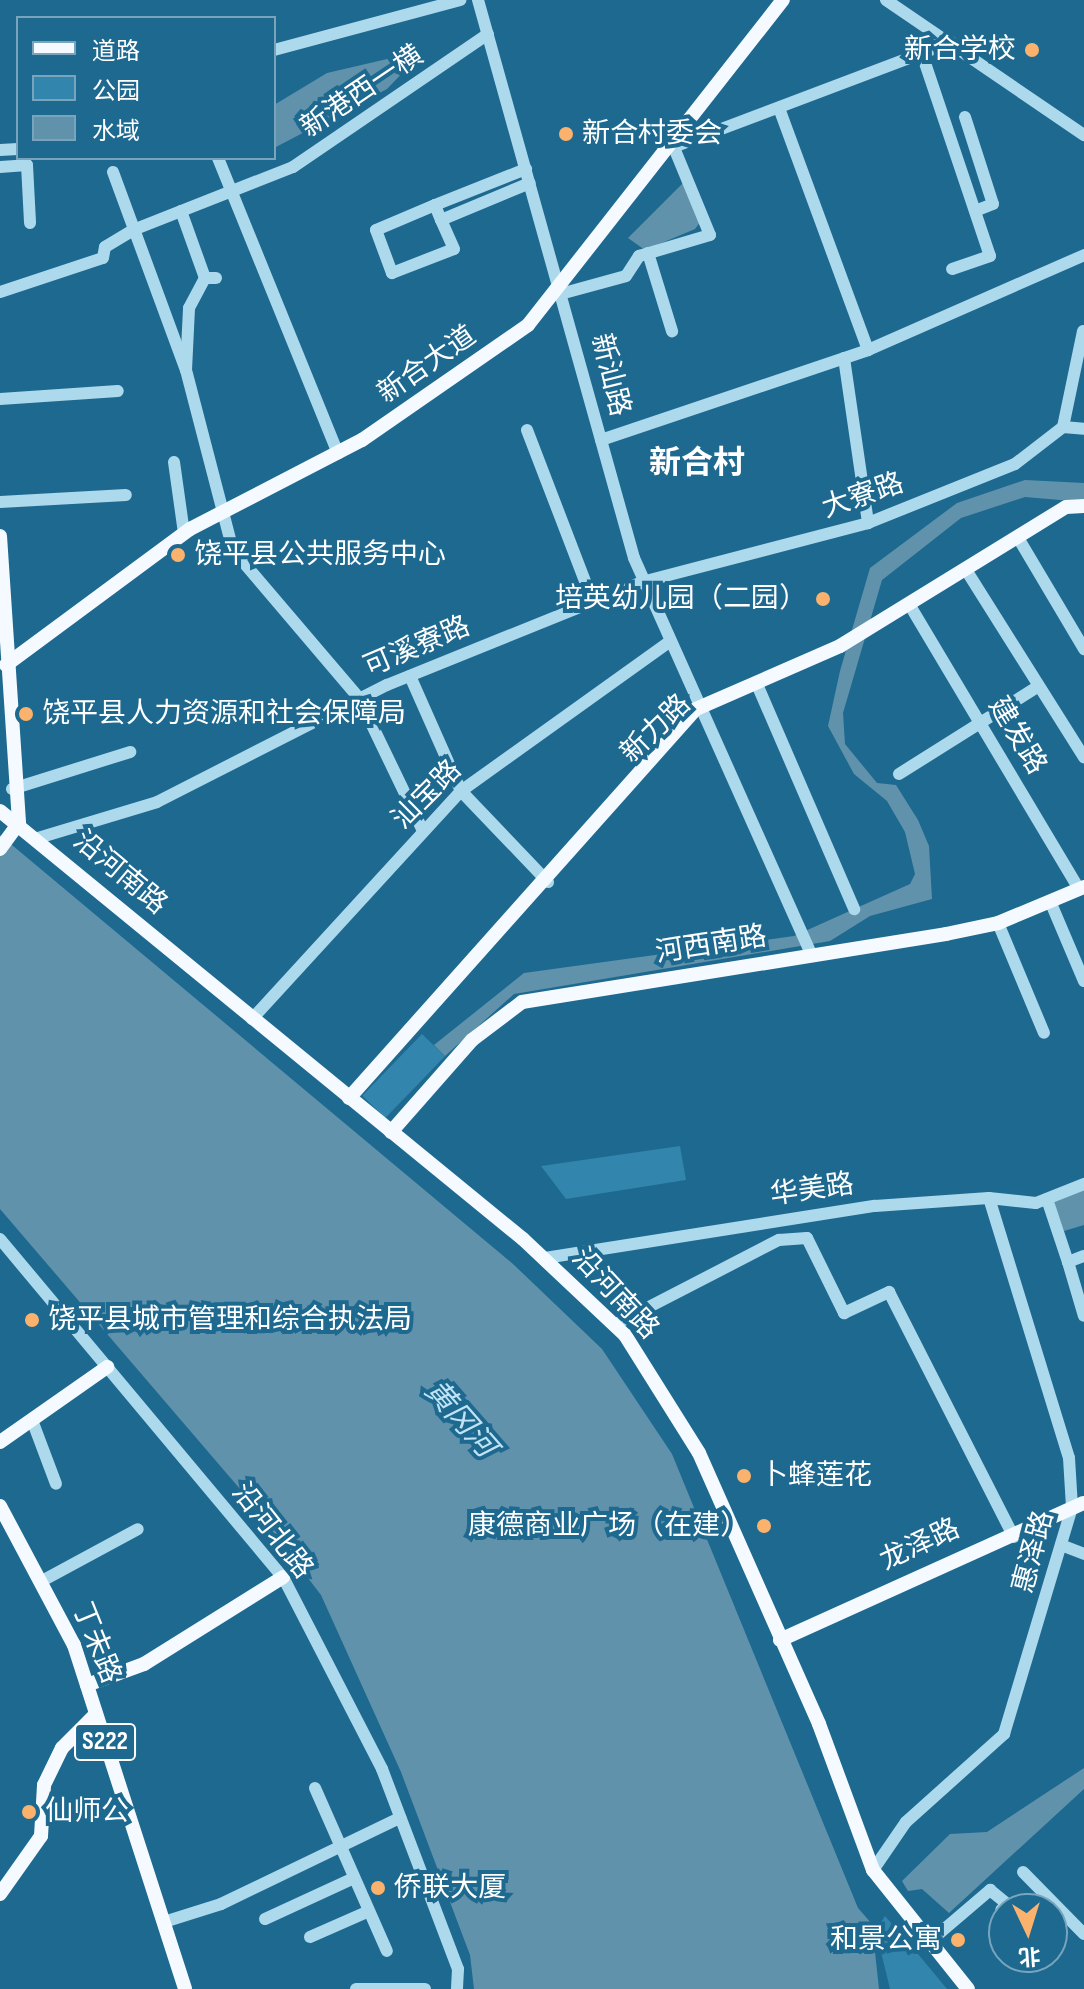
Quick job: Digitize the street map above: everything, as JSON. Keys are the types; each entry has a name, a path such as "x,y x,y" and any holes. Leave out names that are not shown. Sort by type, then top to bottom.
{"main road":[{"name":"新合大道","path":"6,665 184,533 338,454 528,325 562,286 783,0"},
{"path":"874,629 1054,518 1084,506"},
{"name":"新力路","path":"353,1101 697,712 759,689 838,651 912,609 1054,518 1084,515"},
{"path":"0,536 12,789 19,823 0,849"},
{"path":"697,712 838,651"},
{"name":"沿河南路","path":"0,811 38,838 252,1019 545,1258 614,1325 699,1453 781,1643 873,1870 928,1943 968,1989"},
{"path":"0,833 19,823"},
{"name":"河西南路","path":"391,1132 472,1040 522,1002 998,923 1082,888"},
{"path":"0,1442 107,1367"},
{"name":"丁未路","path":"0,1506 40,1582 87,1685 185,1989"},
{"name":"龙泽路","path":"781,1643 1013,1534 1077,1510"},
{"path":"87,1685 144,1664 283,1577"},
{"path":"0,1894 41,1836 44,1785 57,1757 96,1714"}],"street":[{"path":"276,49 460,0"},
{"name":"新汕路","path":"478,0 562,286 601,440 642,582 697,712 812,956"},
{"path":"886,0 1084,135"},
{"name":"新港西一横","path":"0,292 103,258 105,247 133,230 293,167 488,34"},
{"path":"562,286 626,276 648,253 710,235 668,147 951,42"},
{"path":"922,54 990,256 952,269"},
{"path":"779,108 868,350"},
{"path":"965,117 993,204 975,211"},
{"path":"219,160 338,454"},
{"path":"0,167 27,165 30,223"},
{"path":"435,205 454,249 392,273 376,230 435,205 526,169"},
{"path":"113,172 186,370 221,513 252,578 359,698 423,831"},
{"path":"441,220 530,183"},
{"path":"181,211 211,278 189,308 186,370"},
{"path":"648,253 672,331"},
{"path":"601,440 868,350 1084,255"},
{"path":"1083,331 1063,427 1084,429"},
{"path":"844,358 868,523"},
{"path":"0,399 118,391"},
{"name":"大寮路","path":"642,582 868,523 1015,464 1063,427"},
{"path":"527,430 593,602"},
{"path":"174,462 184,533"},
{"path":"0,502 126,495"},
{"path":"1020,541 1084,649"},
{"path":"968,573 1037,687 1084,757"},
{"name":"可溪寮路","path":"38,838 157,802 359,698 642,582"},
{"name":"建发路","path":"912,609 1082,888"},
{"name":"汕宝路","path":"252,1019 461,791 668,643"},
{"path":"410,676 461,791 546,880"},
{"path":"899,774 1037,687"},
{"path":"759,689 854,909"},
{"path":"12,789 130,752"},
{"path":"1050,901 1084,981"},
{"path":"998,923 1044,1033"},
{"name":"华美路","path":"545,1258 822,1213 989,1198 1021,1205 1047,1199 1084,1184"},
{"name":"惠泽路","path":"873,1870 906,1822 1004,1734 1061,1545 1077,1510 1069,1458 989,1198"},
{"path":"1047,1199 1084,1316"},
{"path":"614,1325 779,1240 807,1238 844,1313 889,1292 1013,1534"},
{"name":"沿河北路","path":"0,1239 283,1577 400,1818 458,1969 457,1989"},
{"path":"1068,1262 1084,1256"},
{"path":"32,1420 56,1484"},
{"path":"40,1582 138,1529"},
{"path":"1061,1545 1084,1554"},
{"path":"315,1788 387,1951"},
{"path":"164,1922 221,1904 400,1818"},
{"path":"1023,1872 1084,1934"},
{"path":"265,1919 354,1878"},
{"path":"928,1943 990,1890 994,1893"},
{"path":"310,1937 369,1911"},
{"path":"356,1989 425,1989"}],"green space":[{"path":"422,1034 445,1056 385,1118 362,1096"},
{"path":"680,1146 686,1180 566,1199 541,1166"},
{"path":"885,1916 947,1989 890,1989 881,1952 868,1943"}],"water":[{"path":"400,56 410,65 387,89 276,147 276,104 327,73"},
{"path":"684,182 701,221 695,229 645,250 628,238"},
{"path":"1025,480 1084,483 1084,502 1025,497 961,518 882,580 843,713 845,744 877,783 896,785 918,820 929,846 932,899 870,916 830,941 514,994 445,1056 434,1045 524,973 794,936 910,884 915,874 905,832 887,801 854,774 828,726 840,671 870,568 957,503"},
{"name":"黄冈河","path":"0,835 513,1264 602,1349 672,1454 858,1908 872,1924 879,1989 474,1989 470,1955 401,1772 321,1595 240,1489 0,1209"},
{"path":"1084,1189 1084,1225 1064,1231 1054,1202"},
{"path":"1084,1768 1084,1789 949,1913 922,1889 908,1891 902,1881 950,1834 987,1832"}],"place":[{"name":"新合学校","path":"1032,50"},
{"name":"新合村委会","path":"566,134"},
{"name":"饶平县公共服务中心","path":"178,555"},
{"name":"培英幼儿园（二园）","path":"823,599"},
{"name":"饶平县人力资源和社会保障局","path":"26,714"},
{"name":"饶平县城市管理和综合执法局","path":"32,1320"},
{"name":"卜蜂莲花","path":"744,1476"},
{"name":"康德商业广场（在建）","path":"764,1526"},
{"name":"仙师公","path":"29,1812"},
{"name":"侨联大厦","path":"378,1888"},
{"name":"和景公寓","path":"958,1940"}],"district":[{"name":"新合村","path":"697,464"}]}
